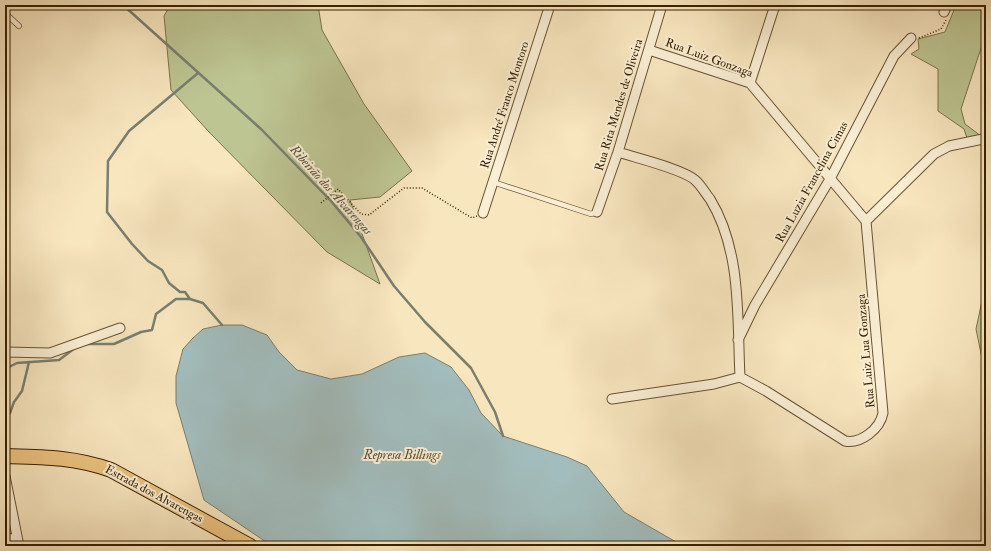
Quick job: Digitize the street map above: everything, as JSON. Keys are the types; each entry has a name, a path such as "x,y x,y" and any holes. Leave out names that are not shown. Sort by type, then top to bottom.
{"main road":[{"name":"Estrada dos Alvarengas","path":"5,456 70,458 92,463 111,470 248,545"}],"street":[{"name":"Rua André Franco Montoro","path":"483,213 550,5"},
{"name":"Rua Rita Mendes de Oliveira","path":"597,212 618,152 662,5"},
{"path":"750,83 775,5"},
{"name":"Rua Luzia Francelina Cimas","path":"738,340 755,306 830,179 894,56 910,40"},
{"name":"Rua Luiz Gonzaga","path":"649,50 750,83 866,221"},
{"path":"866,221 934,154 949,146 962,142 983,139 986,141"},
{"path":"612,399 714,384 740,377 736,304 730,245 724,225 695,179 684,173 618,152"},
{"name":"Rua Luiz Lua Gonzaga","path":"740,377 766,391 845,442 858,441 878,426 882,421 883,402 866,221"},
{"path":"736,304 744,308 755,306"},
{"path":"5,352 50,353 120,328"},
{"path":"5,476 18,541 5,537"}],"lane":[{"path":"5,13 19,26"},
{"path":"493,182 591,214 597,212"}],"path":[{"path":"910,40 941,29 946,10"},
{"path":"321,203 338,189 361,214 369,215 404,188 422,188 472,218 483,213"}],"green space":[{"path":"170,5 318,5 322,30 364,104 412,171 380,197 350,200 380,284 327,252 209,132 171,90 164,16"},
{"path":"956,5 986,5 986,14 983,22 986,26 986,33 961,109 965,124 981,136 968,141 964,129 938,111 938,69 911,54 919,49 918,39 945,32"},
{"path":"986,282 986,378 976,329"}],"water":[{"name":"Represa Billings","path":"222,325 242,325 267,335 279,352 297,370 331,379 362,374 399,357 425,353 451,367 469,390 481,413 503,436 567,457 587,466 624,512 683,546 272,546 204,500 176,403 176,376 183,349 203,329"}],"waterway":[{"name":"Ribeirão dos Alvarengas","path":"123,5 261,129 331,201 361,237 394,286 425,322 471,368 495,412 503,436"},
{"path":"198,73 129,131 108,161 107,212 132,244 148,261 162,270 169,283 180,292 185,292 190,299 203,303 222,325"},
{"path":"87,344 114,344 141,332 152,330 156,314 176,299 190,299"},
{"path":"5,369 17,363 59,360 75,348"},
{"path":"10,413 14,402 22,391 29,362"}]}
